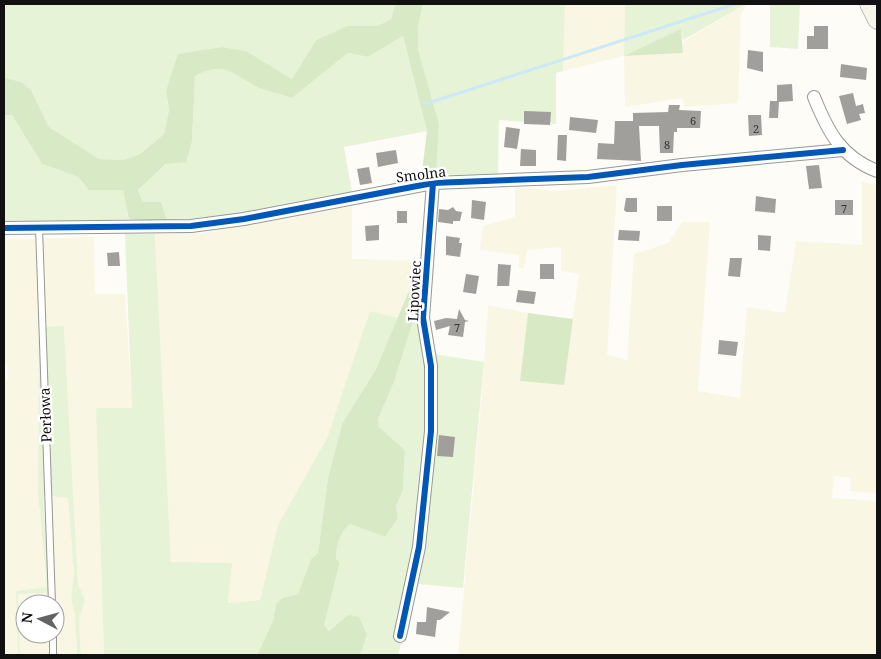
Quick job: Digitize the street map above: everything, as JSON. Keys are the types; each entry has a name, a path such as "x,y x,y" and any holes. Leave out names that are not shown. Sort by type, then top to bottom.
{"main road":[{"path":"868,4 877,20"}],"street":[{"path":"814,98 826,128 843,150 863,165 877,171"},
{"name":"Smolna","path":"4,228 191,226 244,219 433,183 588,178 682,165 843,150"},
{"name":"Lipowiec","path":"400,636 419,547 431,431 430,366 423,318 433,183"}],"lane":[{"name":"Perłowa","path":"39,227 52,594"}],"shaded area":[{"path":"565,4 625,4 624,56 563,71"},
{"path":"746,4 741,15 738,103 684,107 682,98 625,107 624,56 682,53 684,41"},
{"path":"862,182 877,185 877,493 850,491 851,478 834,476 832,498 877,501 877,655 458,655 482,394 488,305 528,313 520,381 563,385 579,274 561,271 561,247 527,250 524,268 519,268 519,255 480,250 483,226 515,217 515,187 556,191 617,185 607,355 627,360 634,254 668,243 682,222 710,222 698,391 740,398 747,307 785,313 796,241 862,245"},
{"path":"352,206 352,259 419,261 412,284 398,318 370,311 327,438 278,525 260,600 228,603 231,563 171,563 155,234 200,233"},
{"path":"94,237 95,294 125,294 132,408 96,408 104,655 81,655 79,619 85,600 78,584 64,326 39,327 38,494 47,587 16,591 15,644 18,644 18,655 4,655 4,380 8,379 7,364 4,364 4,240"},
{"path":"43,495 68,498 74,574 71,597 75,615 77,655 52,655 54,644 65,644 65,594 52,594"},
{"path":"20,644 49,644 50,655 20,655"}],"green space":[{"path":"4,4 395,4 391,19 377,26 347,26 316,40 292,79 246,51 222,47 166,91 169,110 164,134 140,154 123,160 99,159 49,127 31,90 4,78"},
{"path":"395,4 423,4 418,27 418,49 439,124 436,175 421,180 427,131 403,36 368,57 348,53 292,98 259,88 222,69 206,71 195,76 192,141 186,162 166,164 138,190 143,202 161,202 167,221 129,219 123,190 89,190 78,177 42,164 12,115 4,115 5,78 21,82 31,90 49,127 99,159 123,160 140,154 164,134 169,110 166,91 178,54 222,47 246,51 292,79 316,40 347,26 377,26 391,19"},
{"path":"423,4 565,4 563,71 556,73 556,124 499,120 498,174 436,175 439,124 418,49 418,27"},
{"path":"625,4 746,4 683,40 681,30 624,56"},
{"path":"770,4 800,4 798,49 770,47"},
{"path":"681,29 683,53 624,56"},
{"path":"403,36 427,131 344,147 352,192 240,214 167,221 143,202 138,190 192,141 195,76 206,71 222,69 259,88 292,98 348,53 368,57"},
{"path":"4,115 12,115 42,164 78,177 89,190 123,190 129,219 4,224"},
{"path":"125,234 155,234 171,562 232,563 228,603 260,600 278,525 327,438 370,311 398,318 376,369 342,424 328,478 318,553 311,559 298,594 282,598 276,604 273,621 257,655 104,655 96,408 132,408"},
{"path":"419,261 423,261 418,306 394,382 378,419 379,427 405,450 403,490 396,506 398,518 385,537 350,524 344,531 337,549 336,559 340,562 324,625 329,631 348,615 359,617 367,635 360,655 257,655 273,621 276,604 282,598 298,594 311,559 318,553 328,478 342,424 376,369 412,284"},
{"path":"418,306 427,361 428,418 402,641 398,655 360,655 367,635 348,615 329,631 324,625 340,562 336,559 337,549 344,531 350,524 385,537 398,518 396,506 403,490 405,450 379,427 378,419 394,382"},
{"path":"528,313 573,319 564,385 520,381"},
{"path":"64,326 78,584 85,600 79,619 81,655 77,655 75,615 71,597 74,574 68,498 43,495 50,594 16,594 16,591 47,587 38,494 39,327"},
{"path":"434,354 484,362 463,588 418,584 422,549"},
{"path":"18,644 20,644 20,655 18,655"}],"building":[{"path":"814,26 828,26 828,49 807,49 807,36 814,36"},
{"path":"748,50 763,52 763,72 747,68"},
{"path":"841,64 867,68 866,80 840,77"},
{"path":"792,84 793,101 779,102 778,118 769,118 770,101 777,101 777,85"},
{"path":"853,93 856,106 863,104 865,113 859,114 861,120 847,124 839,96"},
{"path":"669,105 680,105 679,110 701,111 700,128 677,128 677,132 674,132 673,153 660,153 659,126 639,126 641,161 597,159 598,143 614,144 615,121 633,121 633,113 668,112"},
{"path":"524,111 551,112 550,125 524,124"},
{"path":"748,115 761,115 762,135 749,136"},
{"path":"570,117 598,120 596,133 569,130"},
{"path":"506,127 520,129 517,149 504,147"},
{"path":"558,135 567,135 566,161 557,160"},
{"path":"521,149 536,150 536,166 520,166"},
{"path":"396,150 398,163 378,167 376,153"},
{"path":"819,165 822,188 809,189 806,166"},
{"path":"369,167 372,183 360,185 357,169"},
{"path":"756,196 776,199 775,213 755,211"},
{"path":"626,198 637,198 637,212 626,212 624,210"},
{"path":"472,200 486,202 484,220 471,218"},
{"path":"835,200 853,200 853,215 835,215"},
{"path":"657,206 672,206 672,221 657,221"},
{"path":"453,207 456,211 462,212 460,221 453,221 453,224 438,222 439,209 448,210"},
{"path":"397,211 407,211 407,223 397,223"},
{"path":"379,225 379,240 366,241 365,226"},
{"path":"619,230 640,231 639,241 618,240"},
{"path":"758,235 771,236 770,251 758,250"},
{"path":"446,236 460,238 459,243 462,243 460,257 446,255"},
{"path":"119,252 120,266 108,266 107,253"},
{"path":"730,258 742,258 740,277 728,276"},
{"path":"498,264 511,265 509,286 497,286"},
{"path":"540,264 554,264 554,279 540,279"},
{"path":"466,274 479,276 476,294 463,292"},
{"path":"518,290 536,292 534,304 516,302"},
{"path":"459,309 465,320 469,321 465,322 463,337 448,335 450,326 436,330 434,321 446,318 457,319"},
{"path":"719,340 738,342 736,356 718,354"},
{"path":"439,435 455,437 453,457 437,456"},
{"path":"427,607 450,612 440,620 437,620 435,637 416,634 417,622 426,622"}],"waterway":[{"path":"425,104 735,4"}],"cycle path":[{"path":"4,228 191,226 244,219 433,183 588,177 682,165 843,150"},
{"path":"400,636 419,547 431,431 431,366 423,318 433,183"}]}
